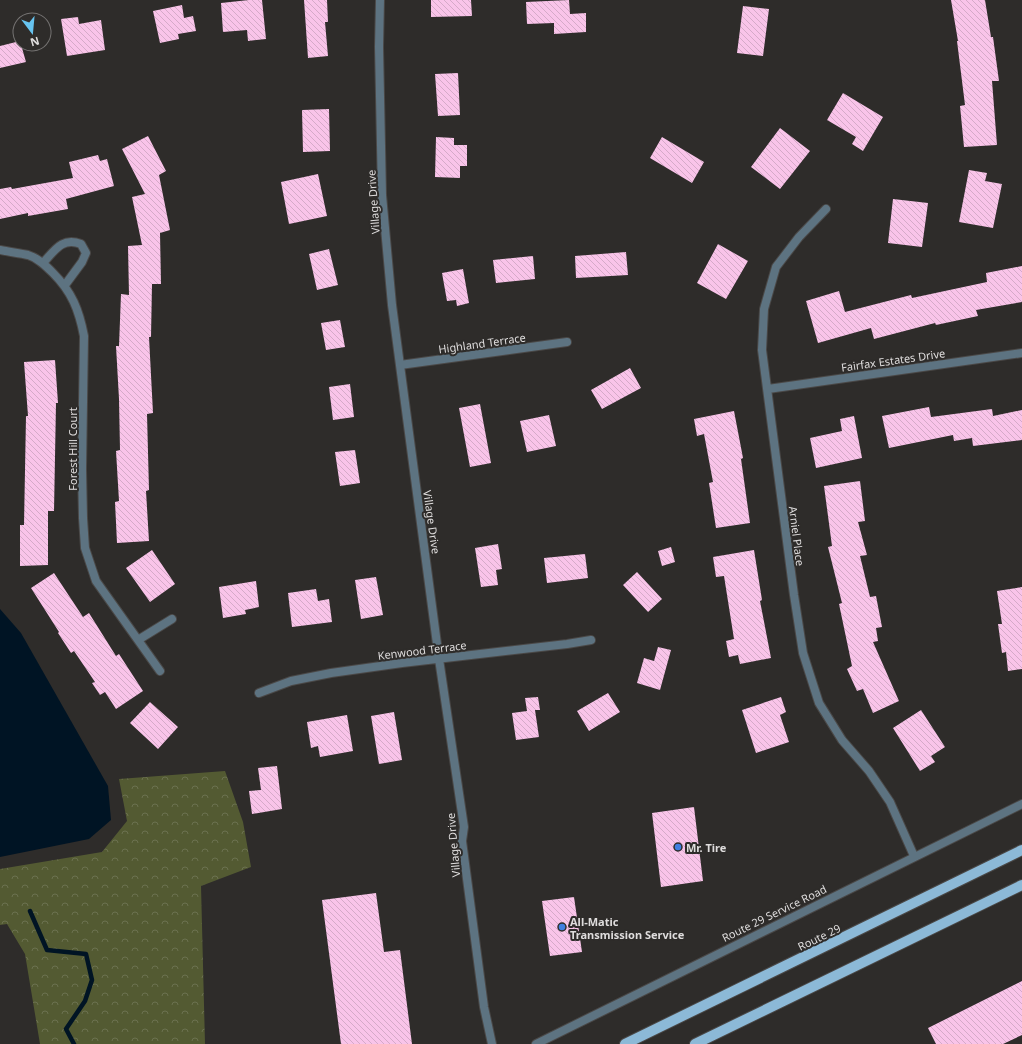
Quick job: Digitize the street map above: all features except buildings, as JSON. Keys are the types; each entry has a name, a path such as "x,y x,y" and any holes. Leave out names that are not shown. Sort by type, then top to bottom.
{"main road":[{"name":"Route 29","path":"625,1044 1022,850"},
{"path":"695,1044 1022,885"}],"street":[{"name":"Village Drive","path":"380,0 379,47 382,195 392,304 439,658 464,826 462,841 484,1007 492,1044"},
{"name":"Arniel Place","path":"826,208 799,237 776,267 764,309 762,350 794,595 803,653 819,703 842,740 869,771 890,802 914,856"},
{"path":"43,263 62,243 73,241 81,244 86,253 82,262 65,285"},
{"name":"Forest Hill Court","path":"0,250 29,256 43,263 65,285 72,297 81,319 84,336 82,469 83,518 86,548 96,581 160,671"},
{"name":"Highland Terrace","path":"400,365 567,342"},
{"name":"Fairfax Estates Drive","path":"768,389 1022,353"},
{"path":"138,640 172,619"},
{"name":"Kenwood Terrace","path":"259,693 291,681 331,673 439,658 560,645 591,640"},
{"name":"Route 29 Service Road","path":"536,1044 1022,804"}],"green space":[{"path":"225,771 243,822 251,867 201,886 205,1044 40,1044 25,954 7,924 0,925 0,869 102,852 127,821 119,779"}],"water":[{"path":"0,609 21,633 108,786 111,820 89,839 0,857"}],"waterway":[{"path":"30,911 47,950 86,954 92,980 85,1001 66,1029 74,1044"}],"place":[{"name":"Mr. Tire","path":"678,847"},
{"name":"All-Matic Transmission Service","path":"562,927"}]}
